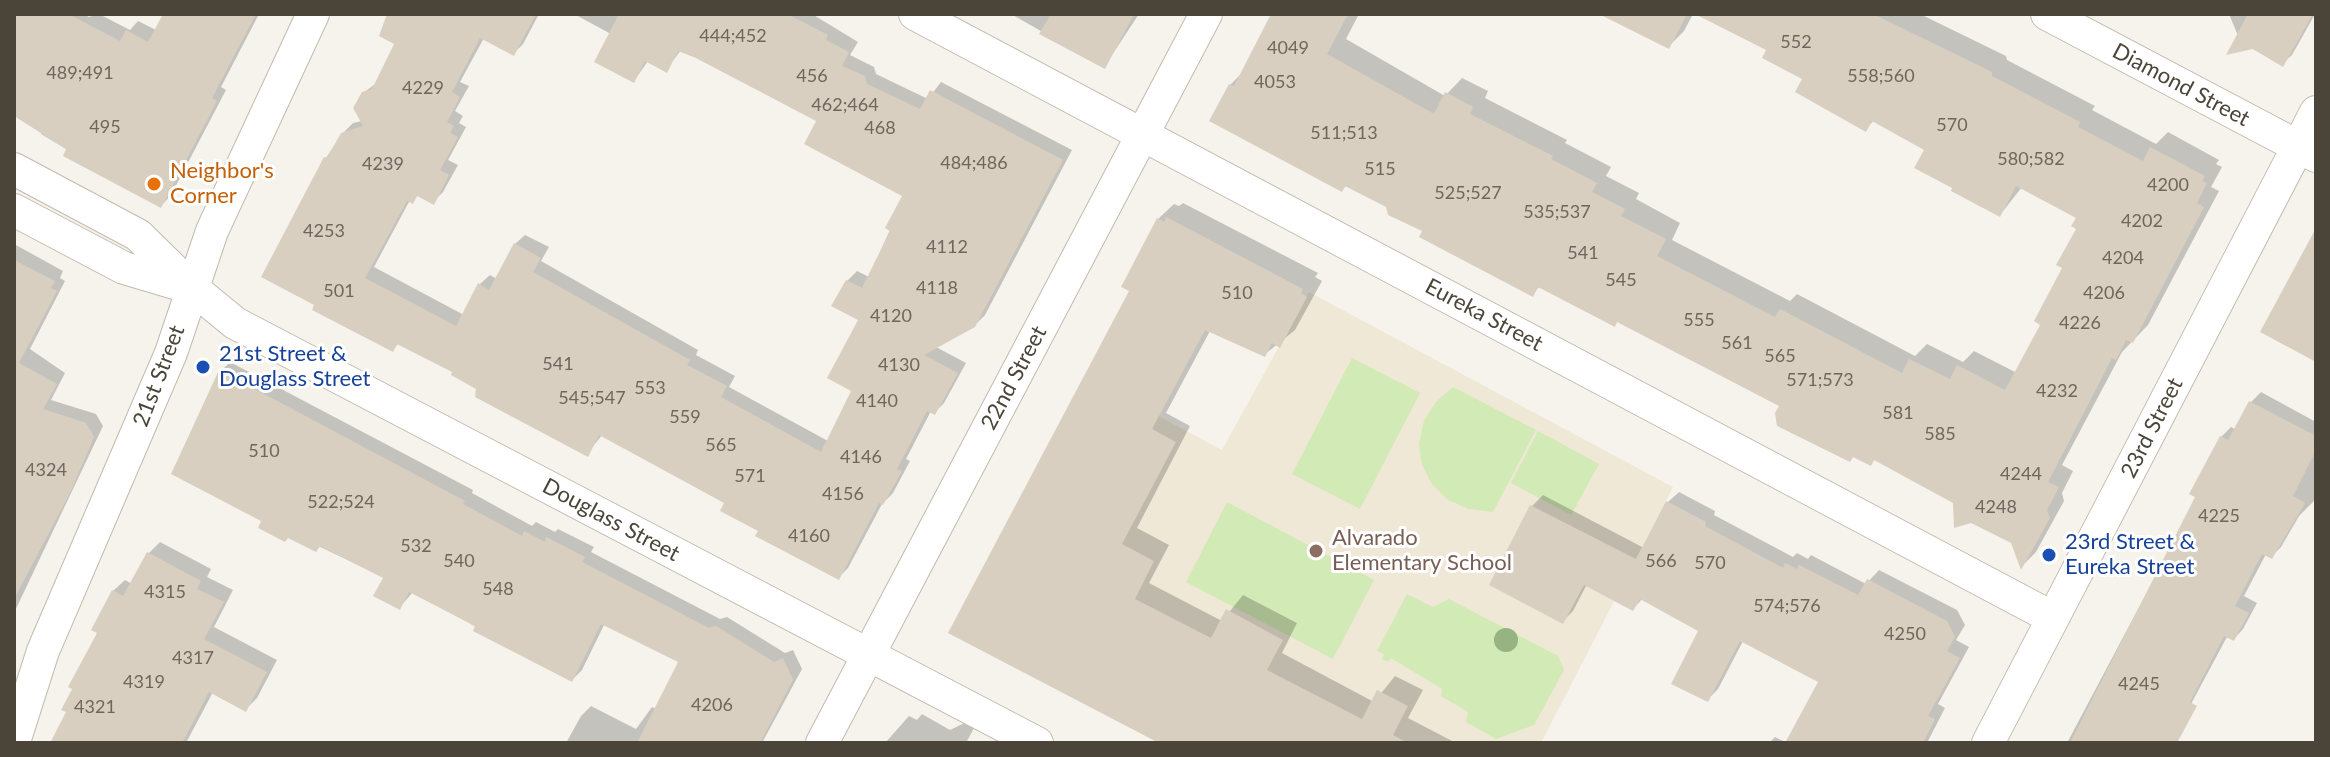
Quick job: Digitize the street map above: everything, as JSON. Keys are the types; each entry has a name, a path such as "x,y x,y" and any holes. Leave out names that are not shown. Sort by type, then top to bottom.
{"street":[{"name":"21st Street","path":"14,742 43,651 171,353 212,231 313,14"},
{"name":"Eureka Street","path":"915,14 2053,618"},
{"name":"22nd Street","path":"822,743 1206,14"},
{"name":"Diamond Street","path":"2047,14 2307,151"},
{"name":"23rd Street","path":"1988,743 2307,151 2316,112"},
{"name":"Douglass Street","path":"14,169 138,235 191,287 235,323 1037,743"},
{"name":"Douglass Street","path":"14,210 124,268 191,287"}],"shaded area":[{"name":"Alvarado Elementary School","path":"1309,292 1673,487 1541,743 1159,743 948,633 1084,376 1222,450"}],"green space":[{"path":"1352,358 1420,393 1360,509 1292,474"},
{"path":"1453,387 1536,430 1493,512 1469,509 1448,500 1432,484 1422,465 1419,444 1424,421 1436,402"},
{"path":"1538,431 1599,464 1571,515 1511,483"},
{"path":"1227,502 1374,580 1333,659 1186,582"},
{"path":"1407,594 1433,607 1449,599 1558,656 1564,670 1534,725 1496,739 1466,722 1468,712 1441,696 1442,689 1391,658 1388,662 1382,659 1384,654 1377,651"}],"building":[{"path":"14,14 68,14 120,41 126,30 148,42 163,14 256,14 212,98 217,101 161,208 63,156 66,149 14,116"},
{"path":"387,14 536,14 514,56 480,38 452,92 460,97 447,122 454,126 450,133 458,137 440,170 449,175 434,205 417,196 413,204 407,201 365,278 456,326 478,283 489,290 514,243 541,258 533,272 690,360 687,365 727,386 721,397 821,452 851,391 827,378 858,320 831,306 846,280 862,288 890,231 885,228 902,196 804,144 816,121 696,58 678,51 667,73 645,61 634,83 594,62 619,14 787,14 828,35 826,40 849,52 842,66 865,76 867,84 920,109 930,90 1063,160 975,327 924,355 958,373 935,415 927,411 897,469 902,471 883,505 879,503 839,580 755,536 758,531 720,511 724,503 599,435 588,457 475,397 476,389 451,375 452,372 397,344 393,352 312,310 314,305 261,277 324,157 327,158 341,133 363,126 353,108 362,92 372,89 394,44 379,36"},
{"path":"1051,14 1134,14 1105,69 1039,34"},
{"path":"1271,14 1348,14 1327,54 1434,114 1445,92 1473,107 1470,114 1553,156 1551,159 1597,183 1592,192 1625,209 1621,216 1666,239 1657,256 1775,317 1780,309 1902,373 1909,359 1950,379 1957,365 2005,390 2040,325 2034,321 2062,268 2056,265 2076,229 2071,226 2076,218 2016,186 2000,217 1951,191 1952,188 1914,168 1924,150 1872,121 1866,132 1795,92 1802,79 1762,58 1766,50 1695,14 1873,14 1992,72 1992,76 2080,122 2078,127 2143,161 2150,147 2205,176 2202,181 2207,183 2197,203 2204,207 2133,343 2126,340 2116,360 2112,358 2048,482 2059,487 2047,510 2050,518 2021,570 2011,543 1971,523 1954,528 1953,503 1874,460 1871,466 1853,457 1850,462 1777,426 1775,413 1779,406 1617,322 1615,327 1538,287 1533,297 1419,237 1422,231 1388,215 1386,207 1345,186 1342,192 1209,121 1229,84 1234,86"},
{"path":"1599,14 1687,14 1669,49"},
{"path":"2248,14 2313,14 2283,67 2253,49 2226,55"},
{"path":"1166,217 1303,289 1301,293 1307,297 1280,348 1272,343 1265,357 1205,330 1152,429 1176,442 1122,544 1154,561 1135,599 1211,638 1226,609 1283,640 1267,670 1362,719 1377,690 1408,706 1393,735 1408,743 1159,743 948,633 1129,291 1121,287 1157,218 1164,222"},
{"path":"2316,228 2316,362 2260,332"},
{"path":"14,260 55,281 51,288 57,291 19,363 57,384 43,409 86,423 94,437 70,493 14,599"},
{"path":"219,370 465,501 463,504 522,536 524,531 545,542 546,537 585,557 582,562 709,628 716,626 774,662 783,658 793,680 760,743 637,743 678,662 601,624 572,682 473,631 475,626 409,592 400,610 373,596 383,578 320,546 316,552 288,538 285,542 258,528 261,521 171,474"},
{"path":"2249,401 2316,436 2316,450 2293,496 2305,503 2272,559 2262,554 2235,606 2249,613 2234,641 2224,636 2190,702 2197,706 2177,743 2070,743 2195,497 2189,494 2220,436 2228,440"},
{"path":"1666,501 1783,568 1785,563 1797,569 1799,565 1858,595 1867,579 1947,621 1955,637 1947,651 1960,658 1928,716 1935,719 1923,743 1785,743 1818,682 1740,641 1708,702 1671,684 1698,631 1640,599 1633,611 1584,585 1563,624 1489,585 1530,505 1636,559"},
{"path":"147,552 201,581 197,589 224,602 204,639 267,672 246,712 209,692 182,743 50,743 66,712 61,710 72,689 68,687 97,633 91,630 112,590 123,596"}],"place":[{"name":"Neighbor's Corner","path":"154,184"},
{"name":"21st Street & Douglass Street","path":"203,367"},
{"name":"Alvarado Elementary School","path":"1316,551"},
{"name":"23rd Street & Eureka Street","path":"2049,555"}]}
